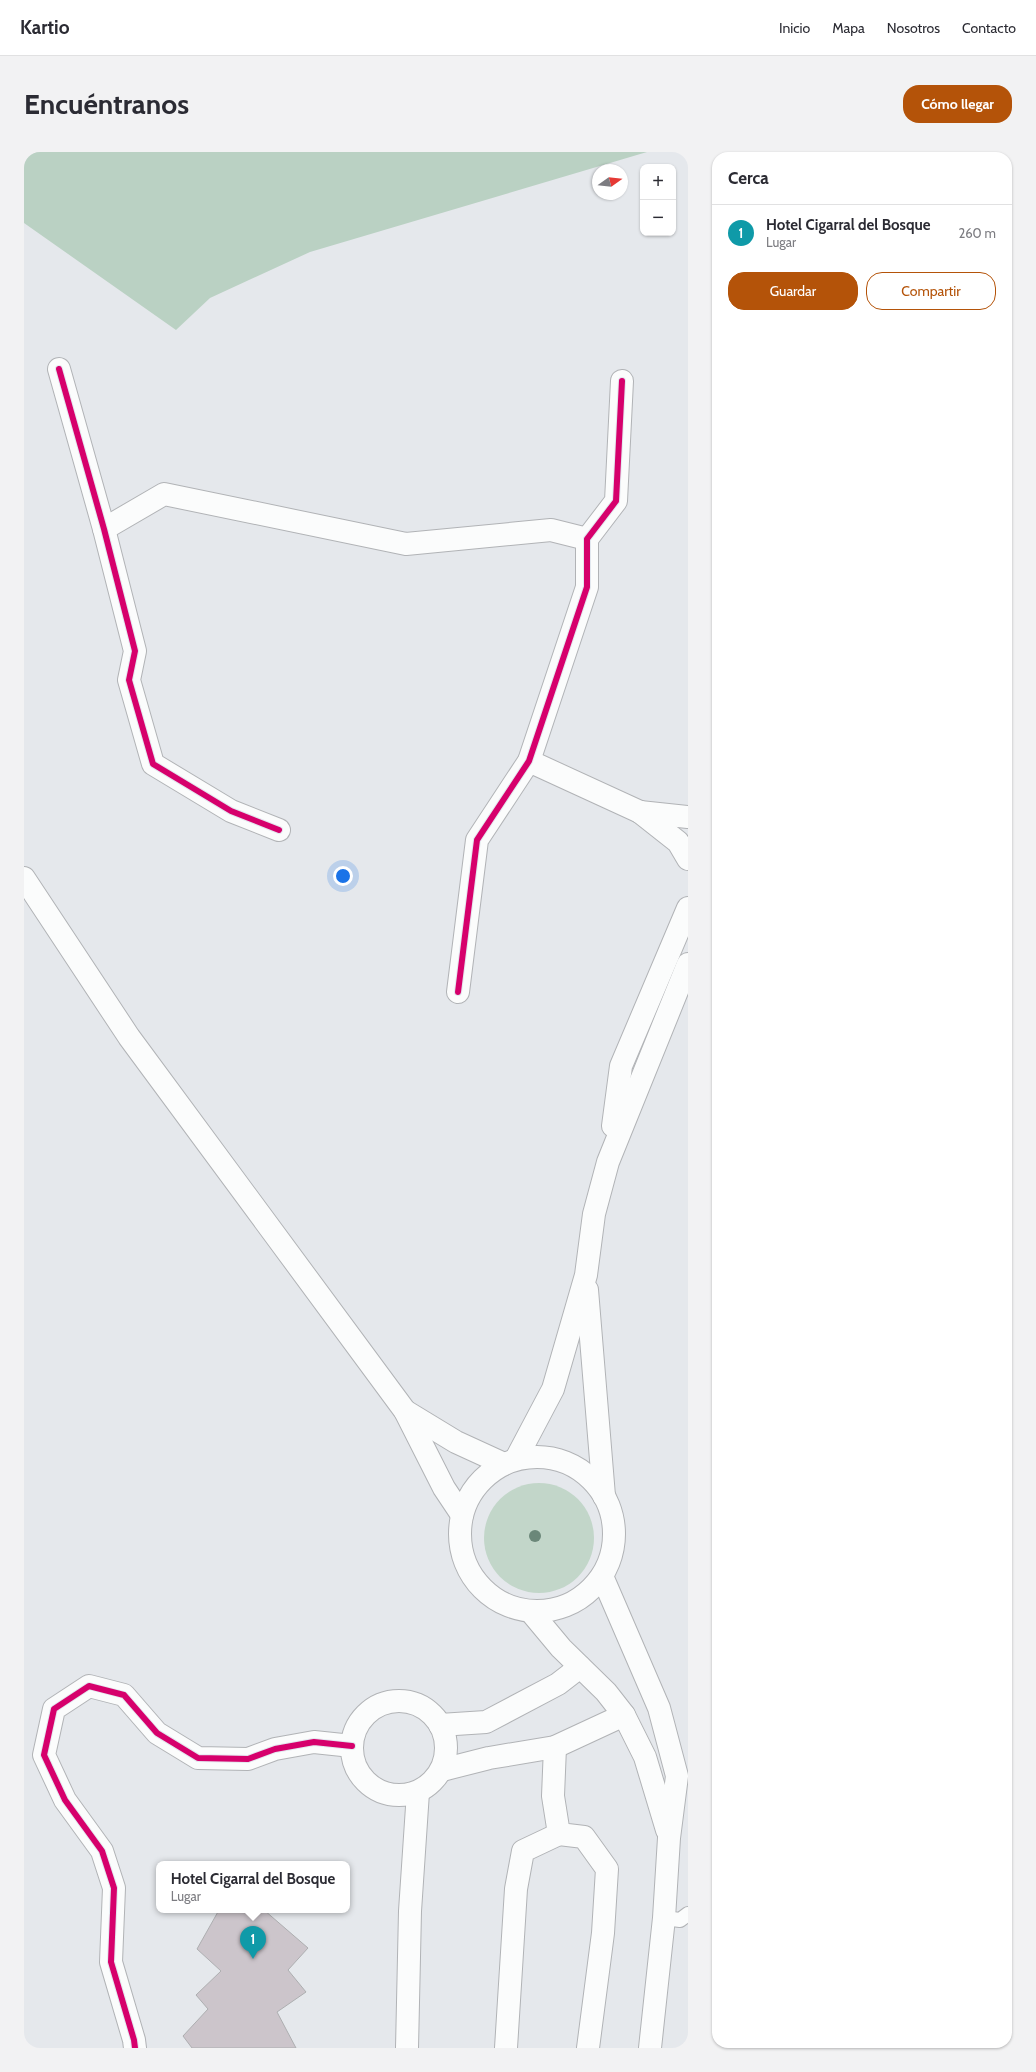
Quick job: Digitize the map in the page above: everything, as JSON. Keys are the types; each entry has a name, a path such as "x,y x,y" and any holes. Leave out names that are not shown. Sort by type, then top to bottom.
{"street":[{"path":"58,369 104,529 135,651 128,680 153,764 231,811 279,830"},
{"path":"458,992 477,840 529,761 587,587 587,539 616,501 622,381"},
{"path":"104,529 164,494 406,544 551,530 587,539"},
{"path":"529,761 640,812 678,842 688,859"},
{"path":"640,812 688,817"},
{"path":"24,878 129,1037 405,1411 444,1488 462,1515"},
{"path":"608,1162 621,1066 688,908"},
{"path":"510,1461 553,1389 586,1275 594,1214 608,1162 688,964"},
{"path":"586,1275 593,1381 604,1496"},
{"path":"405,1411 456,1442 510,1461"},
{"path":"537,1457 563,1462 576,1467 592,1480 604,1496 612,1516 614,1536 611,1557 602,1576 589,1592 572,1603 552,1610 531,1612 509,1606 490,1596 474,1580 464,1559 461,1545 460,1537 462,1515 471,1494 485,1476 510,1461 537,1457"},
{"path":"602,1576 659,1708 683,1780 669,1838 664,1918 650,2048"},
{"path":"531,1612 561,1648 606,1692 624,1715 645,1757 669,1838"},
{"path":"440,1725 486,1722 558,1684 580,1667"},
{"path":"135,2048 134,2040 110,1962 114,1888 102,1851 65,1800 44,1755 54,1709 89,1686 124,1695 157,1733 198,1758 248,1759 274,1749 314,1742 352,1746"},
{"path":"403,1701 418,1705 431,1713 440,1725 446,1740 446,1755 442,1770 432,1783 418,1792 402,1796 386,1794 372,1788 360,1776 354,1762 352,1746 355,1731 362,1718 374,1708 388,1702 403,1701"},
{"path":"442,1770 489,1758 555,1747 624,1715"},
{"path":"555,1747 553,1796 559,1834"},
{"path":"407,2048 410,1911 418,1792"},
{"path":"506,2048 516,1889 523,1851 559,1834 584,1837 607,1869 603,1933 588,2048"}],"lane":[{"path":"664,1918 680,1920 688,1914"}],"green space":[{"path":"24,152 647,152 607,164 592,164 592,168 310,252 210,298 176,330 24,223"},
{"path":"539,1483 550,1484 560,1488 578,1499 589,1517 593,1527 593,1549 589,1559 578,1577 560,1588 550,1592 539,1593 528,1592 518,1588 500,1577 489,1559 485,1549 484,1538 485,1527 489,1517 500,1499 518,1488 528,1484"}],"building":[{"path":"217,1913 267,1913 308,1948 288,1970 306,1992 277,2012 296,2048 192,2048 183,2036 208,2009 196,1995 221,1971 197,1949"}],"cycle path":[{"path":"59,369 104,529 135,651 129,680 153,764 231,811 279,830"},
{"path":"458,992 477,840 529,761 587,587 587,539 616,501 622,381"},
{"path":"135,2048 111,1962 114,1888 102,1851 65,1800 44,1755 54,1709 89,1686 124,1695 157,1733 198,1758 248,1759 275,1749 314,1742 352,1746"}],"place":[{"name":"Hotel Cigarral del Bosque","path":"253,1959"}]}
